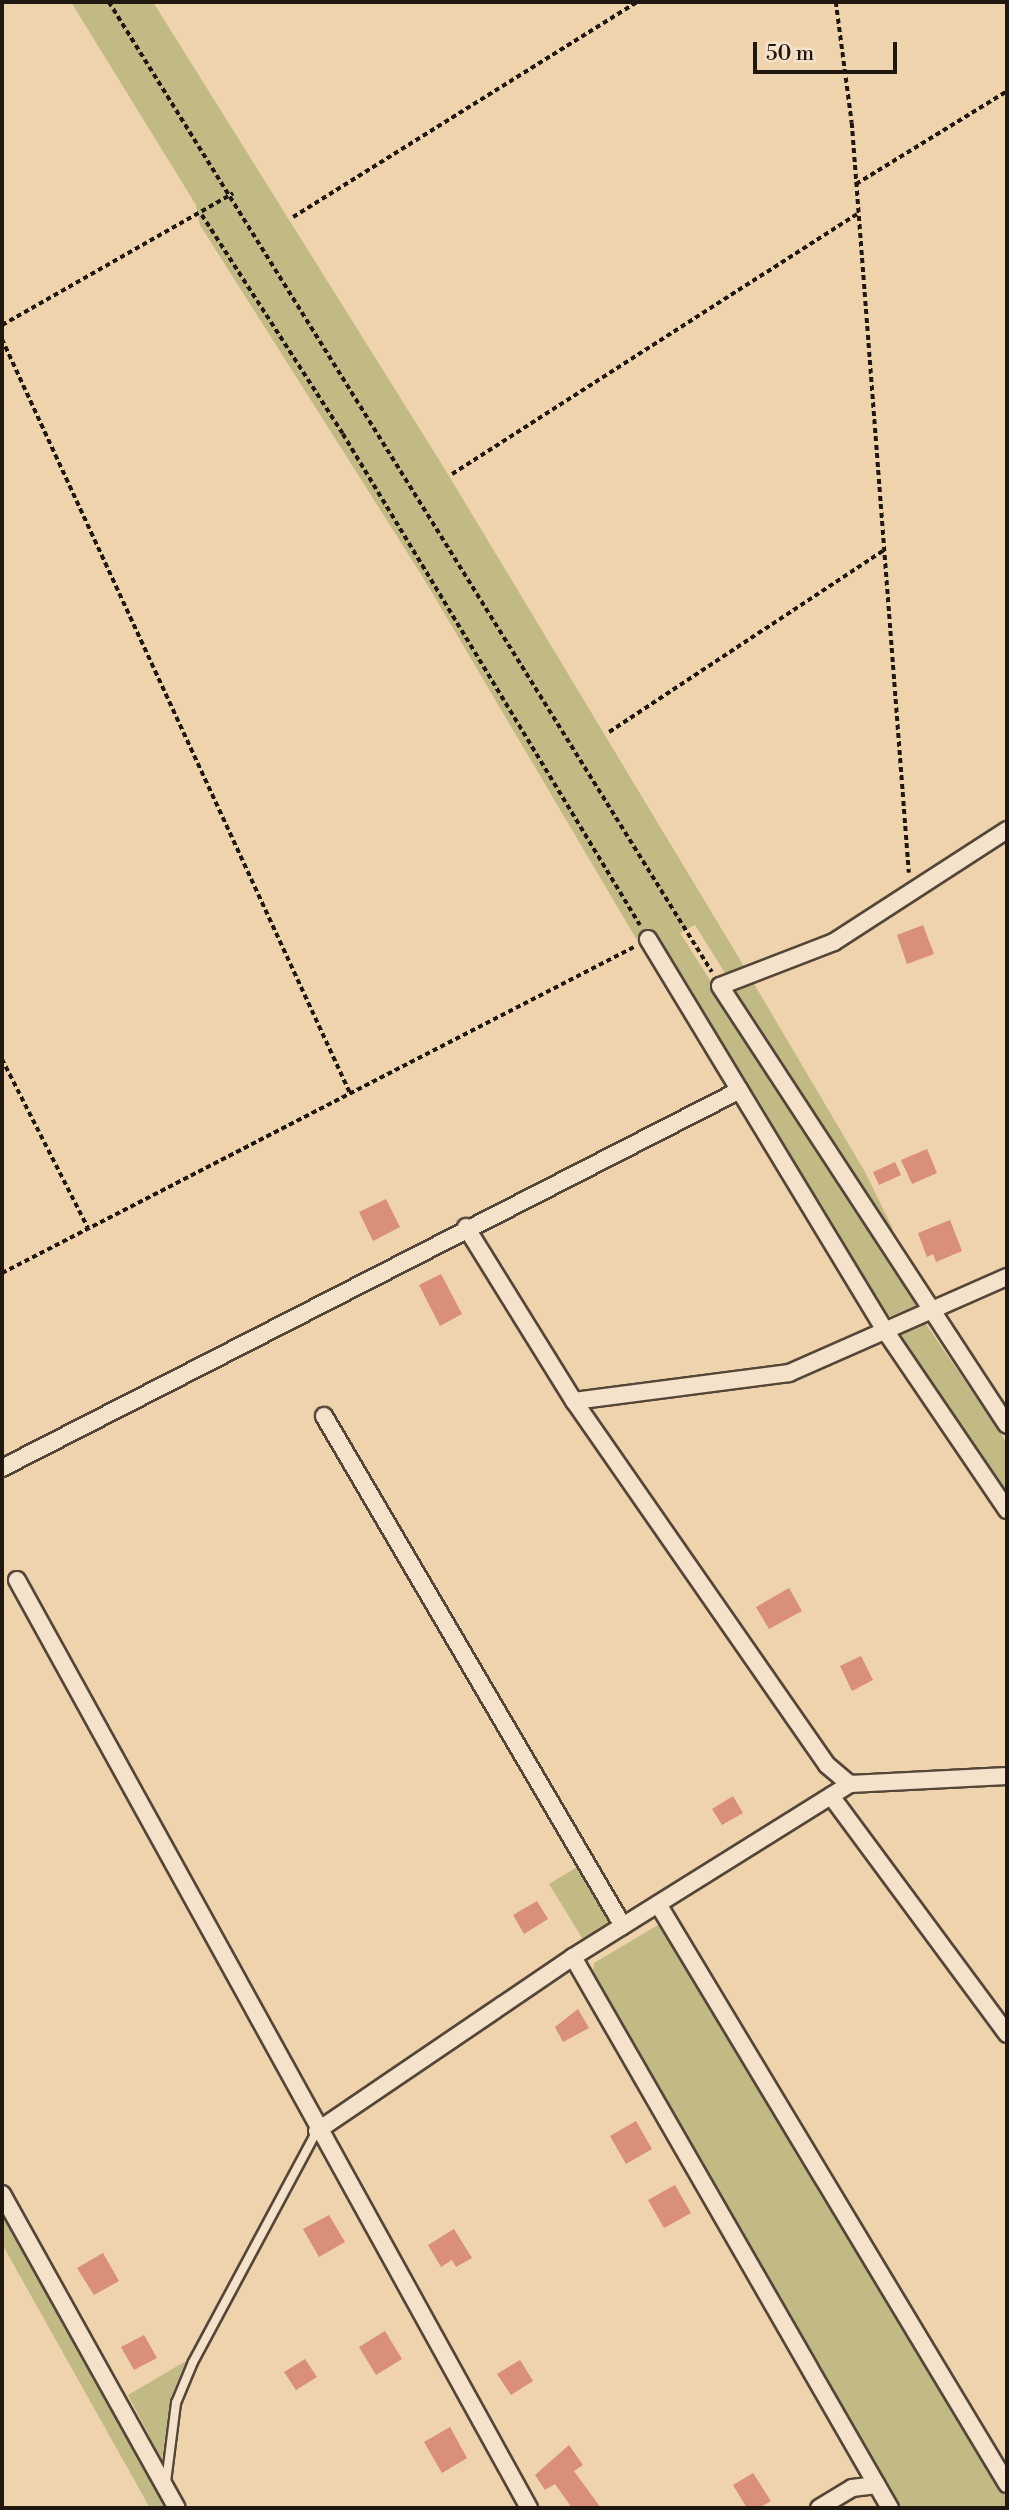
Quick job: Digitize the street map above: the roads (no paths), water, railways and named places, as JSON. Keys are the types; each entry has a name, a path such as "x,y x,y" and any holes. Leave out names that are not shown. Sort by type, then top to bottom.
{"street":[{"path":"1007,831 834,942 720,986 1007,1425"},
{"path":"648,939 884,1329 1007,1510"},
{"path":"2,1468 466,1227 740,1090"},
{"path":"466,1227 574,1401 827,1765 850,1784"},
{"path":"574,1401 761,1381 1007,1277"},
{"path":"324,1416 623,1926"},
{"path":"17,1580 317,2131 530,2508"},
{"path":"317,2131 573,1957 850,1784 1007,1776"},
{"path":"831,1796 1007,2035"},
{"path":"658,1904 1007,2484"},
{"path":"573,1957 890,2508"},
{"path":"2,2194 177,2508"},
{"path":"819,2508 852,2488 877,2485"}],"lane":[{"path":"166,2488 176,2403 193,2362 317,2131"}]}
